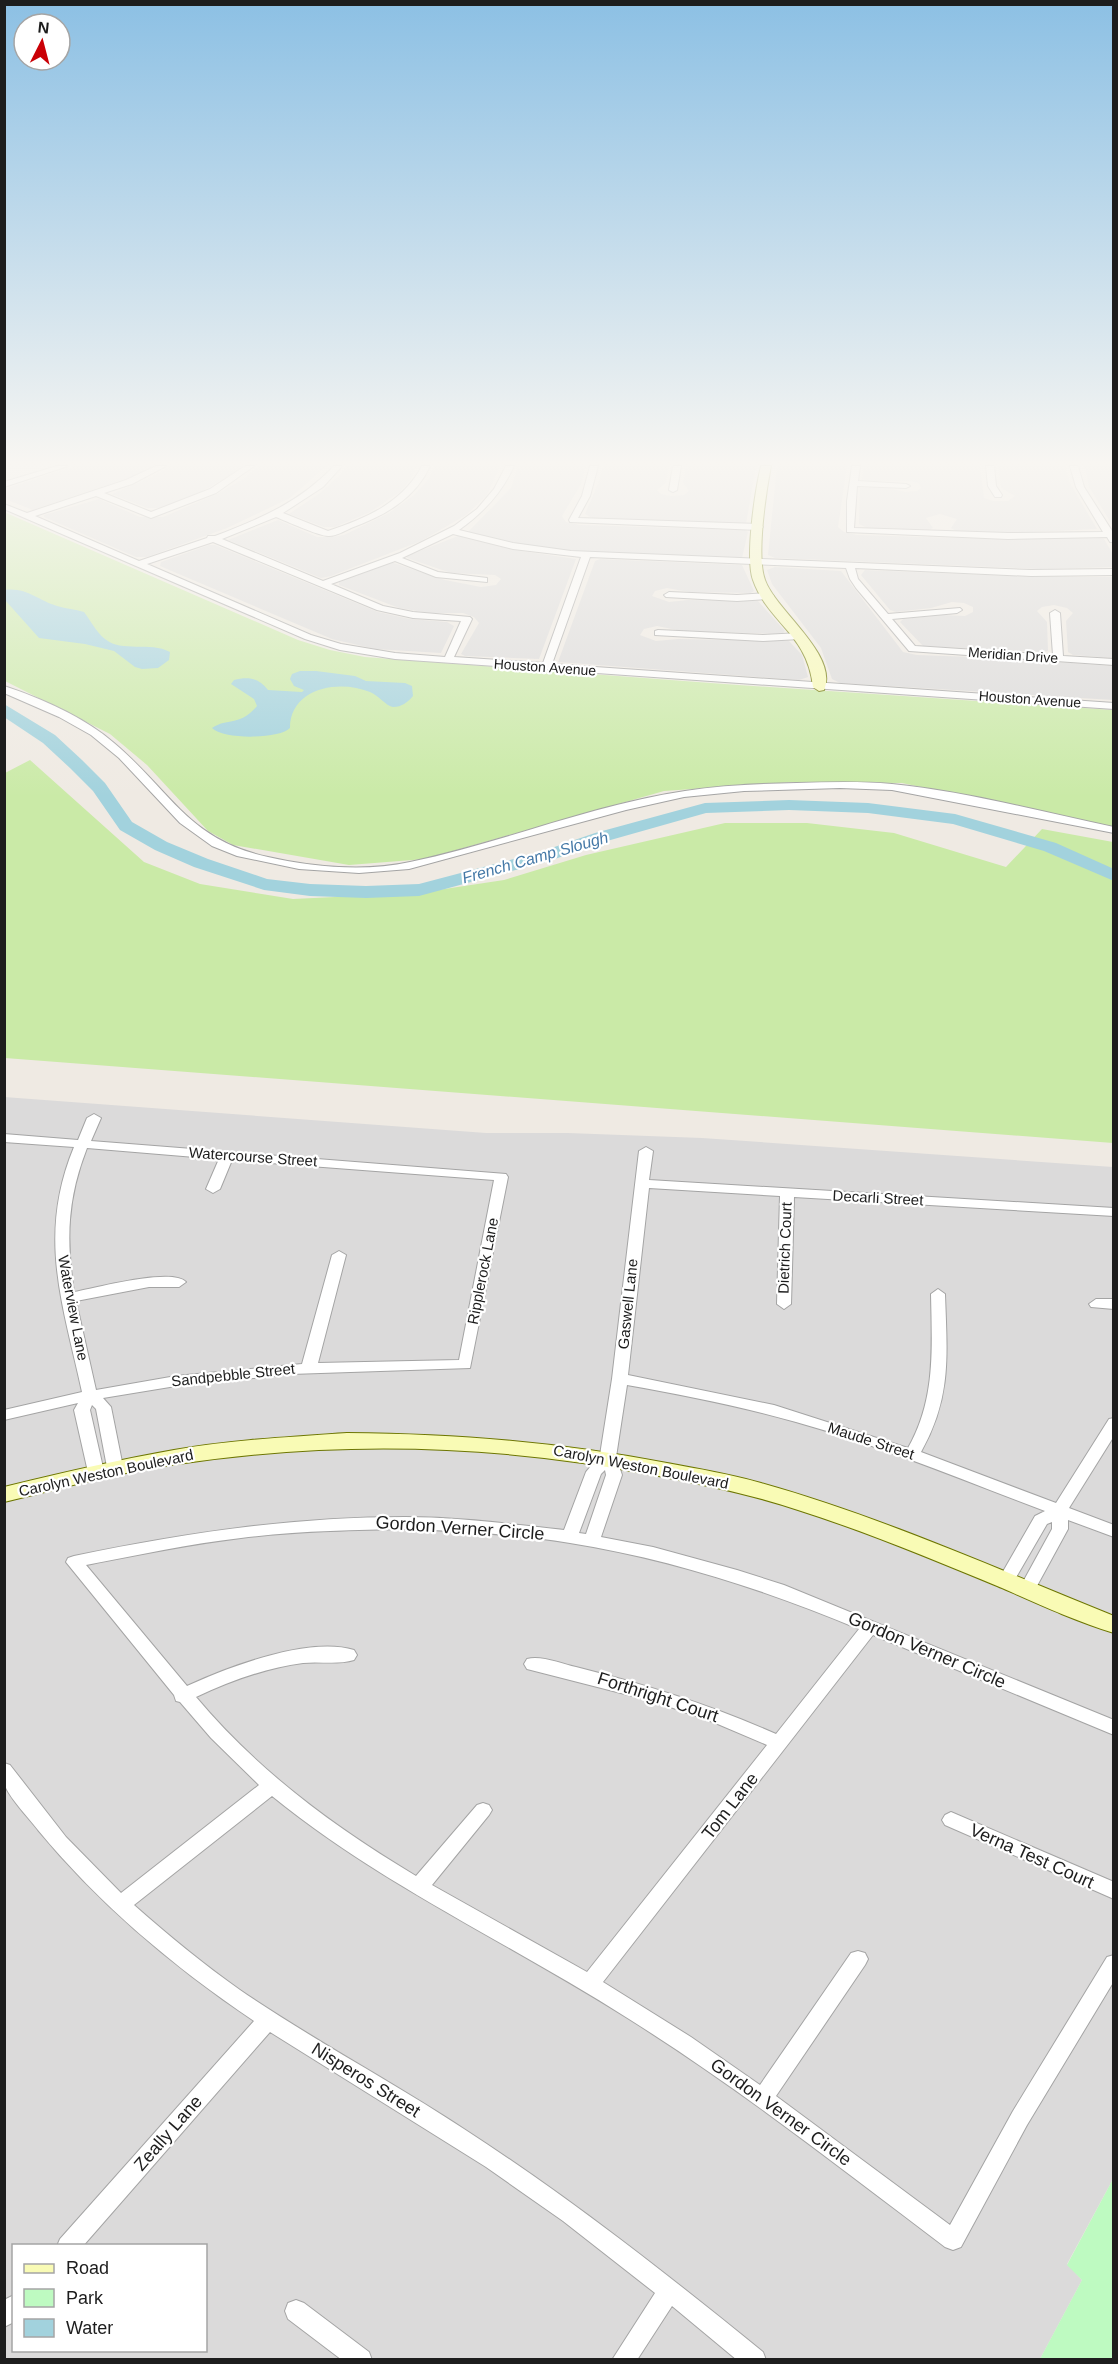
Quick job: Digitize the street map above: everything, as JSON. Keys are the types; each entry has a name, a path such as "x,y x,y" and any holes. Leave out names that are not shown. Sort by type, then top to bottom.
{"street":[{"name":"Houston Avenue","path":"168,576 322,642 374,654 1113,706"},
{"path":"304,576 390,611 467,619 448,660"},
{"path":"322,584 342,576"},
{"path":"455,576 484,580"},
{"path":"546,667 578,576"},
{"path":"758,576 769,596 801,636 815,659 819,687"},
{"path":"853,576 886,617 957,610"},
{"path":"669,595 737,598 769,596"},
{"path":"1055,613 1058,658"},
{"name":"Meridian Drive","path":"886,617 912,649 1113,662"},
{"path":"658,633 763,638 801,636"},
{"path":"4,689 71,718 96,733 196,832 216,845 266,859 337,870 373,871 409,867 624,807 676,795 760,787 832,785 892,787 1113,830"},
{"name":"Waterview Lane","path":"94,1118 70,1177 62,1220 62,1246 90,1395 82,1410 106,1470"},
{"name":"Watercourse Street","path":"4,1138 501,1177"},
{"name":"Gaswell Lane","path":"592,1539 614,1476 609,1457 646,1151"},
{"path":"213,1189 227,1155"},
{"name":"Ripplerock Lane","path":"465,1365 501,1177"},
{"name":"Decarli Street","path":"643,1184 1113,1212"},
{"name":"Dietrich Court","path":"784,1304 787,1193"},
{"path":"309,1367 339,1255"},
{"path":"70,1298 149,1282 179,1282"},
{"path":"912,1454 928,1428 938,1399 940,1380 938,1294"},
{"path":"1096,1304 1113,1304"},
{"name":"Sandpebble Street","path":"4,1415 90,1395 193,1378 309,1367 465,1365"},
{"name":"Maude Street","path":"620,1379 711,1395 764,1408 912,1454 1113,1531"},
{"path":"1005,1582 1041,1520 1059,1511 1113,1423"},
{"name":"Carolyn Weston Boulevard","path":"4,1495 106,1470 253,1446 368,1439 504,1444 609,1457 758,1490 867,1525 1113,1625"},
{"name":"Gaswell Lane","path":"570,1536 594,1472 609,1457"},
{"path":"1026,1591 1060,1529 1059,1511"},
{"name":"Gordon Verner Circle","path":"1113,1728 870,1626 739,1576 677,1558 592,1539 505,1527 432,1522 330,1523 205,1535 74,1562 125,1622 182,1696 216,1734 272,1786 318,1824 418,1888 590,1984 696,2051 763,2097 953,2240 1020,2118 1113,1963"},
{"name":"Tom Lane","path":"590,1984 870,1626"},
{"path":"182,1696 245,1669 280,1659 317,1653 348,1655"},
{"name":"Forthright Court","path":"533,1664 640,1689 734,1722 779,1743"},
{"name":"Nisperos Street","path":"4,1770 42,1820 79,1862 121,1904 212,1980 268,2020 456,2135 601,2236 755,2360"},
{"path":"121,1904 272,1786"},
{"path":"418,1888 483,1810"},
{"name":"Verna Test Court","path":"951,1820 1113,1891"},
{"path":"763,2097 858,1959"},
{"name":"Zeally Lane","path":"70,2244 268,2020"},
{"path":"623,2360 670,2290"},
{"path":"296,2311 361,2360"}],"shaded area":[{"path":"184,576 291,576 378,612 410,619 447,622 454,626 441,653 375,649 332,639"},
{"path":"353,576 434,576 481,587 496,585 501,579 497,576 570,576 539,659 465,656 461,654 479,623 474,617 463,613 429,613 399,608 339,585 339,582"},
{"path":"589,576 747,576 754,591 751,593 689,592 667,588 655,591 652,596 669,602 758,601 785,631 782,634 682,631 657,626 644,629 640,635 656,641 678,639 789,641 802,655 808,677 799,680 558,662"},
{"path":"769,576 845,576 903,652 917,655 1113,666 1113,700 840,683 832,679 821,648 772,584"},
{"path":"862,576 1113,577 1113,658 1073,655 1068,652 1066,621 1073,613 1067,608 1054,605 1042,607 1037,611 1047,622 1048,651 1042,652 923,646 900,622 903,619 943,615 965,616 973,612 973,607 964,603 952,602 931,608 896,612 890,610"},
{"path":"4,1097 486,1133 568,1133 702,1138 1113,1167 1113,2179 1067,2264 1082,2280 1040,2359 5,2359"}],"green space":[{"path":"4,576 152,576 298,640 330,650 365,657 1113,710 1113,827 902,783 793,782 664,791 425,859 349,865 233,845 208,831 147,765 110,734 5,681"},
{"path":"30,760 144,862 200,884 293,899 418,893 504,880 586,855 725,823 807,823 894,833 1006,867 1042,829 1113,842 1113,1143 5,1058 5,773"},
{"path":"1113,2179 1113,2359 1040,2359 1082,2280 1067,2265"}],"water":[{"path":"4,590 19,590 57,606 84,612 99,633 112,643 162,649 170,652 169,660 158,668 142,669 135,667 114,651 85,644 39,638 5,600"},
{"path":"300,671 355,676 366,681 405,683 412,686 413,696 404,704 393,707 376,695 358,688 331,687 318,690 298,704 292,714 290,728 284,732 251,737 227,735 212,728 245,717 257,706 254,699 231,684 234,680 249,678 261,683 268,690 302,692 304,690 294,686 290,679 292,674"}],"waterway":[{"name":"French Camp Slough","path":"4,709 49,739 76,764 99,787 126,826 161,846 201,863 264,884 310,890 366,892 419,890 543,857 601,837 705,808 789,805 868,808 955,819 1050,847 1114,876"}]}
